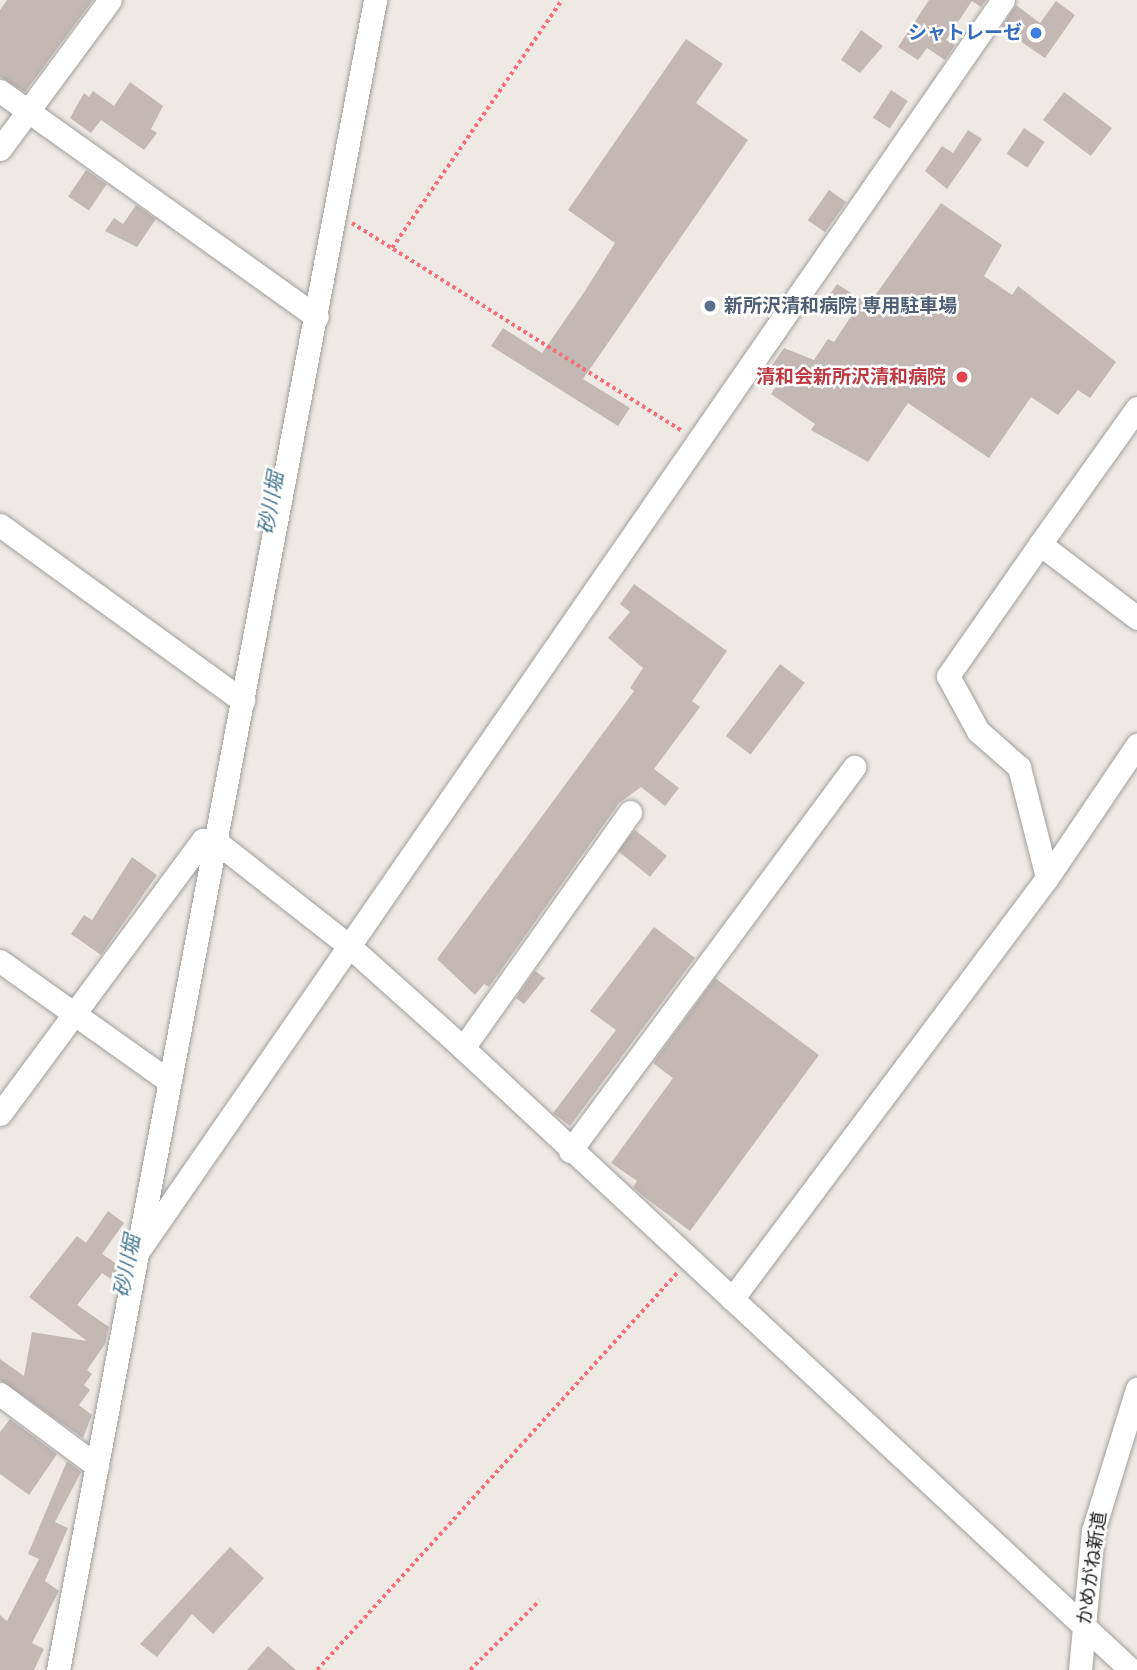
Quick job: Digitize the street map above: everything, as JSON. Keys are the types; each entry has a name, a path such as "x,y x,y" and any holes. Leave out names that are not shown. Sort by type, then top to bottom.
{"street":[{"path":"0,149 110,0"},
{"path":"58,1670 214,840 317,317 375,0"},
{"path":"137,1254 1003,0"},
{"path":"0,91 317,317"},
{"path":"1046,878 1019,767 978,730 948,676 1137,408"},
{"path":"0,525 243,701"},
{"path":"1040,544 1137,618"},
{"path":"732,1298 1046,878 1137,745"},
{"path":"570,1151 854,767"},
{"path":"463,1048 630,812"},
{"path":"0,1114 203,840 214,840 348,945 463,1048 570,1151 690,1259 1131,1670"},
{"path":"0,961 169,1081"},
{"name":"かめがね新道","path":"1080,1670 1093,1531 1137,1389"},
{"path":"0,1394 97,1466"}],"path":[{"path":"392,248 562,0"},
{"path":"336,213 697,440"},
{"path":"317,1670 690,1259"},
{"path":"470,1670 539,1601"}],"building":[{"path":"7,0 93,0 25,92 0,77 0,10"},
{"path":"929,0 986,0 981,7 972,1 946,40 955,45 945,60 927,48 918,60 898,47"},
{"name":"シャトレーゼ","path":"1056,1 1075,15 1045,58 1001,28 1016,5 1040,23"},
{"path":"861,30 883,46 860,73 841,60"},
{"path":"686,39 723,64 696,103 748,140 583,379 630,408 618,426 491,346 503,328 542,353 585,291 615,243 568,210"},
{"path":"130,82 163,106 151,129 157,133 144,150 101,120 91,133 70,118 84,93 89,97 93,91 114,106"},
{"path":"891,90 908,101 890,129 873,118"},
{"path":"1064,92 1112,128 1091,156 1043,120"},
{"path":"1024,128 1045,142 1027,168 1007,154"},
{"path":"968,130 982,139 947,189 925,171 942,146 953,153"},
{"path":"86,170 107,184 89,211 68,197"},
{"path":"829,190 846,202 825,232 808,220"},
{"path":"941,203 1002,245 984,276 1012,295 1018,286 1116,362 1090,398 1078,390 1058,415 1031,397 989,458 908,403 868,462 811,430 815,424 771,394 778,384 765,375 784,348 814,360 828,339 834,342 852,315 827,299 837,284 869,304"},
{"path":"136,205 156,219 137,247 105,231 114,218 123,224"},
{"path":"634,584 727,651 692,701 700,707 654,769 679,788 665,806 641,787 619,803 489,987 484,984 475,995 437,959 634,691 630,688 643,668 608,638 630,612 620,604"},
{"path":"780,664 805,683 751,755 726,736"},
{"path":"635,830 667,856 650,877 618,851"},
{"path":"132,857 157,875 101,955 71,934 84,915 92,920"},
{"path":"654,927 695,958 570,1126 553,1113 616,1030 590,1011"},
{"path":"535,971 545,978 524,1004 516,998"},
{"path":"715,978 819,1055 690,1231 643,1196 633,1187 637,1181 611,1163 673,1078 653,1063"},
{"path":"108,1211 124,1223 102,1254 120,1266 111,1279 102,1273 77,1305 109,1327 105,1344 87,1370 92,1374 84,1385 90,1390 79,1405 92,1415 83,1438 0,1380 0,1359 24,1376 32,1332 87,1341 29,1297 77,1236 86,1243"},
{"path":"10,1419 57,1454 29,1495 0,1474 0,1432"},
{"path":"67,1461 81,1472 55,1522 68,1528 45,1581 59,1591 32,1643 44,1649 34,1670 0,1670 0,1615 7,1621 39,1559 28,1554"},
{"path":"230,1547 264,1578 213,1634 192,1614 157,1657 140,1644"},
{"path":"268,1646 296,1670 247,1670"}],"place":[{"name":"シャトレーゼ","path":"1036,33"},
{"name":"新所沢清和病院 専用駐車場","path":"710,306"},
{"name":"清和会新所沢清和病院","path":"962,377"}],"water label":[{"name":"砂川堀","path":"270,503"},
{"name":"砂川堀","path":"126,1266"}]}
